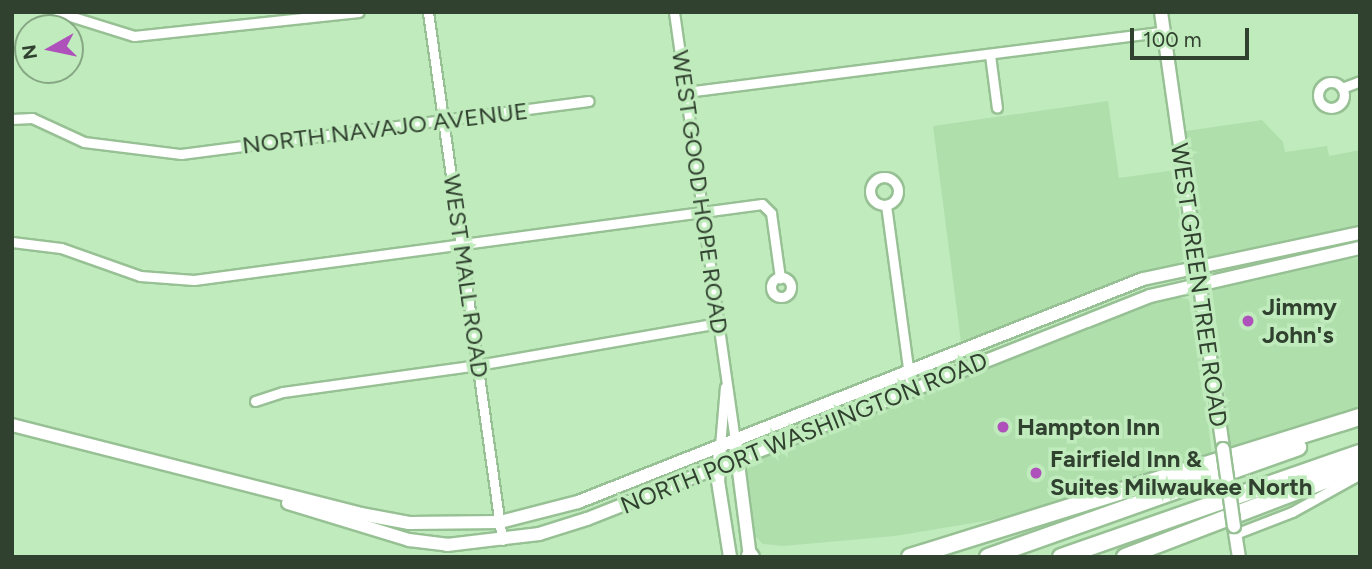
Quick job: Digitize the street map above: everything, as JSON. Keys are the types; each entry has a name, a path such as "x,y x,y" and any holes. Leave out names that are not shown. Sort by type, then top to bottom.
{"highway":[{"path":"910,557 1360,417"},
{"path":"988,557 1360,426"},
{"path":"1061,557 1360,453"},
{"path":"1125,557 1360,467"}],"main road":[{"name":"WEST GREEN TREE ROAD","path":"1161,12 1239,557"},
{"name":"NORTH PORT WASHINGTON ROAD","path":"245,488 409,523 500,522 533,516 619,486 1143,279 1360,233"},
{"name":"NORTH PORT WASHINGTON ROAD","path":"12,425 57,433 245,488 409,541 447,545 502,540 560,528 626,504 1150,296 1199,282 1360,248"},
{"path":"1143,279 1150,296"},
{"path":"968,348 973,366"},
{"name":"WEST GOOD HOPE ROAD","path":"735,440 735,461 750,557"},
{"name":"WEST GOOD HOPE ROAD","path":"720,446 718,467 730,557"},
{"path":"657,471 663,489"},
{"path":"619,486 626,504"}],"street":[{"path":"57,12 107,30 161,36 359,12"},
{"name":"WEST MALL ROAD","path":"428,12 502,540"},
{"name":"WEST GOOD HOPE ROAD","path":"674,12 735,440"},
{"path":"686,92 1164,32"},
{"path":"990,55 997,108"},
{"path":"1342,88 1360,81"},
{"name":"NORTH NAVAJO AVENUE","path":"12,119 32,118 84,142 181,154 589,101"},
{"path":"12,242 61,248 140,276 194,280 702,211 766,205 771,213 780,278"},
{"path":"886,205 911,390"},
{"path":"256,401 283,392 478,365 718,323"},
{"name":"WEST GOOD HOPE ROAD","path":"720,446 726,371"},
{"path":"1234,530 1284,516 1360,474"}],"shaded area":[{"path":"1108,101 1119,178 1175,170 1184,258 1178,264 1081,294 1032,317 961,342 933,126"},
{"path":"1262,120 1283,142 1285,152 1327,146 1329,156 1360,150 1360,228 1210,258 1203,251 1186,131"},
{"path":"1360,258 1360,408 1231,449 1212,289 1298,265"},
{"path":"1176,297 1188,299 1195,311 1212,455 1033,513 895,536 783,546 763,544 752,533 744,464 748,460 925,394 1016,354 1091,329 1097,322 1116,314"}],"place":[{"name":"Jimmy John's","path":"1248,321"},
{"name":"Hampton Inn","path":"1003,427"},
{"name":"Fairfield Inn & Suites Milwaukee North","path":"1036,473"}]}
